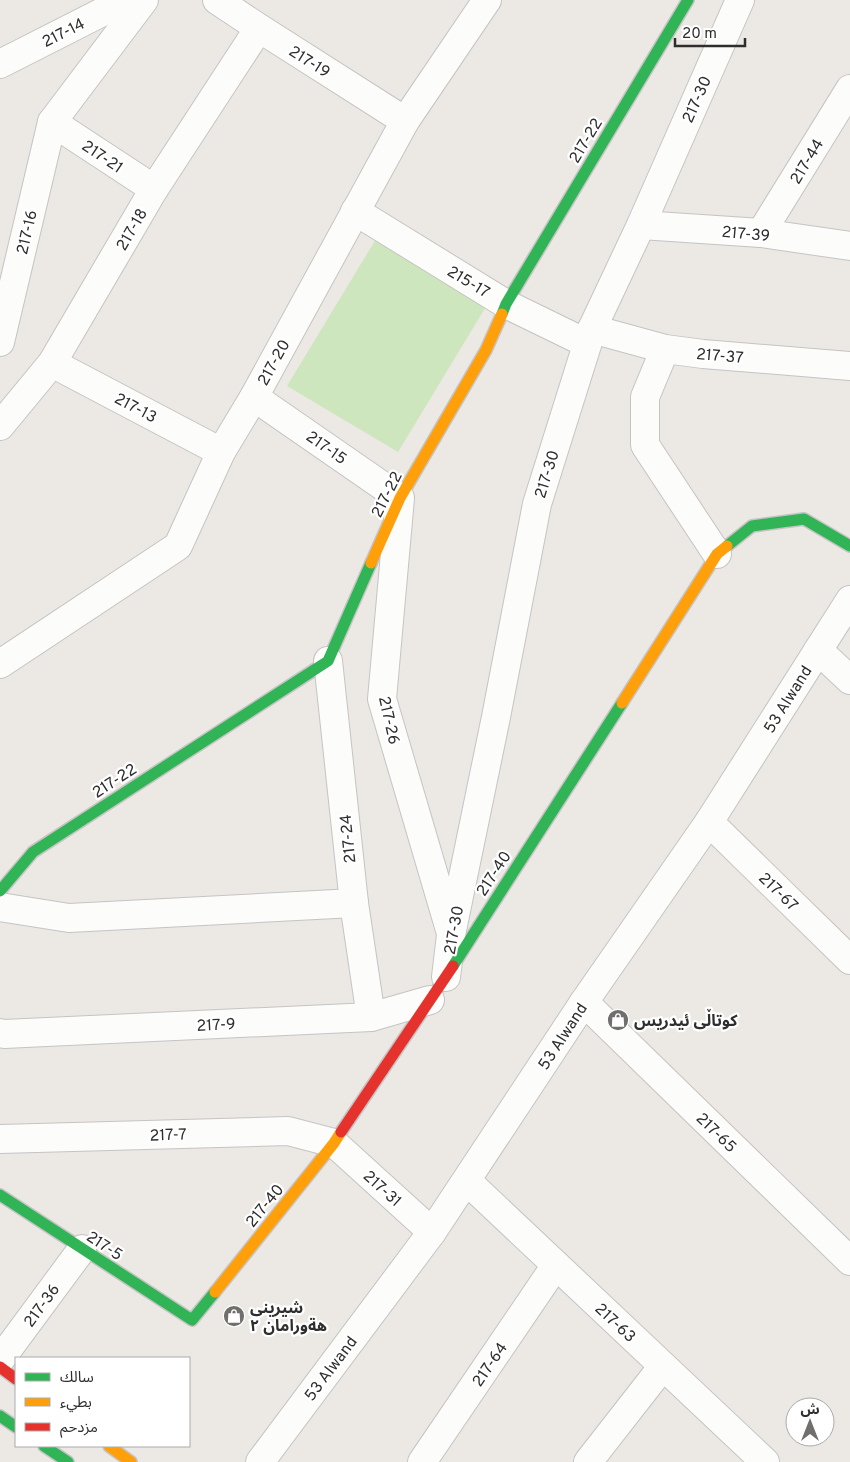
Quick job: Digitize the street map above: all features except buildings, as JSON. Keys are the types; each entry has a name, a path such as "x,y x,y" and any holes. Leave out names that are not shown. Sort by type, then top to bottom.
{"street":[{"name":"217-14","path":"0,64 126,0"},
{"path":"52,122 144,0"},
{"name":"217-19","path":"217,0 405,121"},
{"name":"217-20","path":"0,664 178,546 221,452 254,397 405,121 487,0"},
{"name":"217-22","path":"0,891 33,852 328,661 400,498 486,350 506,304 688,0"},
{"name":"217-30","path":"446,977 459,940 494,727 537,504 589,336 641,225 740,0"},
{"name":"217-18","path":"0,426 52,363 154,189 259,28"},
{"name":"217-44","path":"762,234 850,89"},
{"name":"217-21","path":"52,122 154,189"},
{"name":"217-16","path":"0,342 52,122"},
{"name":"215-17","path":"355,211 506,304 589,336"},
{"name":"217-39","path":"641,225 762,234 850,246"},
{"name":"217-37","path":"589,336 703,354 850,366"},
{"path":"665,349 646,397 646,445 717,554"},
{"name":"217-13","path":"52,363 221,452"},
{"name":"217-15","path":"254,397 400,498"},
{"name":"217-26","path":"400,498 382,699 459,940"},
{"name":"217-40","path":"459,940 717,554 752,526 804,519 850,546"},
{"name":"53 Alwand","path":"260,1462 432,1232 467,1181 584,1002 709,822 850,600"},
{"path":"818,650 850,680"},
{"name":"217-24","path":"328,661 354,903 371,1017"},
{"name":"217-67","path":"709,822 850,960"},
{"path":"0,907 69,918 354,903"},
{"name":"217-40","path":"192,1320 334,1143 446,977"},
{"name":"217-9","path":"0,1033 371,1017 430,1000"},
{"name":"217-65","path":"584,1002 850,1261"},
{"name":"217-7","path":"0,1139 288,1131 334,1143"},
{"name":"217-31","path":"334,1143 432,1232"},
{"name":"217-63","path":"467,1181 765,1462"},
{"name":"217-5","path":"0,1195 192,1320"},
{"name":"217-36","path":"0,1360 82,1250"},
{"name":"217-64","path":"422,1462 556,1265"},
{"path":"588,1462 663,1366"},
{"path":"0,1367 15,1378"},
{"path":"0,1416 15,1426"},
{"path":"46,1447 68,1462"}],"green space":[{"path":"376,239 487,305 398,452 287,386"}],"traffic: fast":[{"path":"502,314 506,304 688,0"},
{"path":"727,546 752,526 804,519 850,546"},
{"path":"0,891 33,852 328,661 371,563"},
{"path":"453,966 622,703"},
{"path":"0,1195 192,1320 215,1292"},
{"path":"0,1416 15,1426"},
{"path":"46,1447 68,1462"}],"traffic: slow":[{"path":"371,563 400,498 486,350 502,314"},
{"path":"622,703 717,554 727,546"},
{"path":"215,1292 341,1132"},
{"path":"110,1447 131,1462"}],"traffic: jam":[{"path":"341,1132 453,966"},
{"path":"0,1367 15,1378"}],"place":[{"name":"کوتاڵی ئیدریس","path":"618,1020"},
{"name":"شیرینی هةورامان ٢","path":"234,1316"}]}
